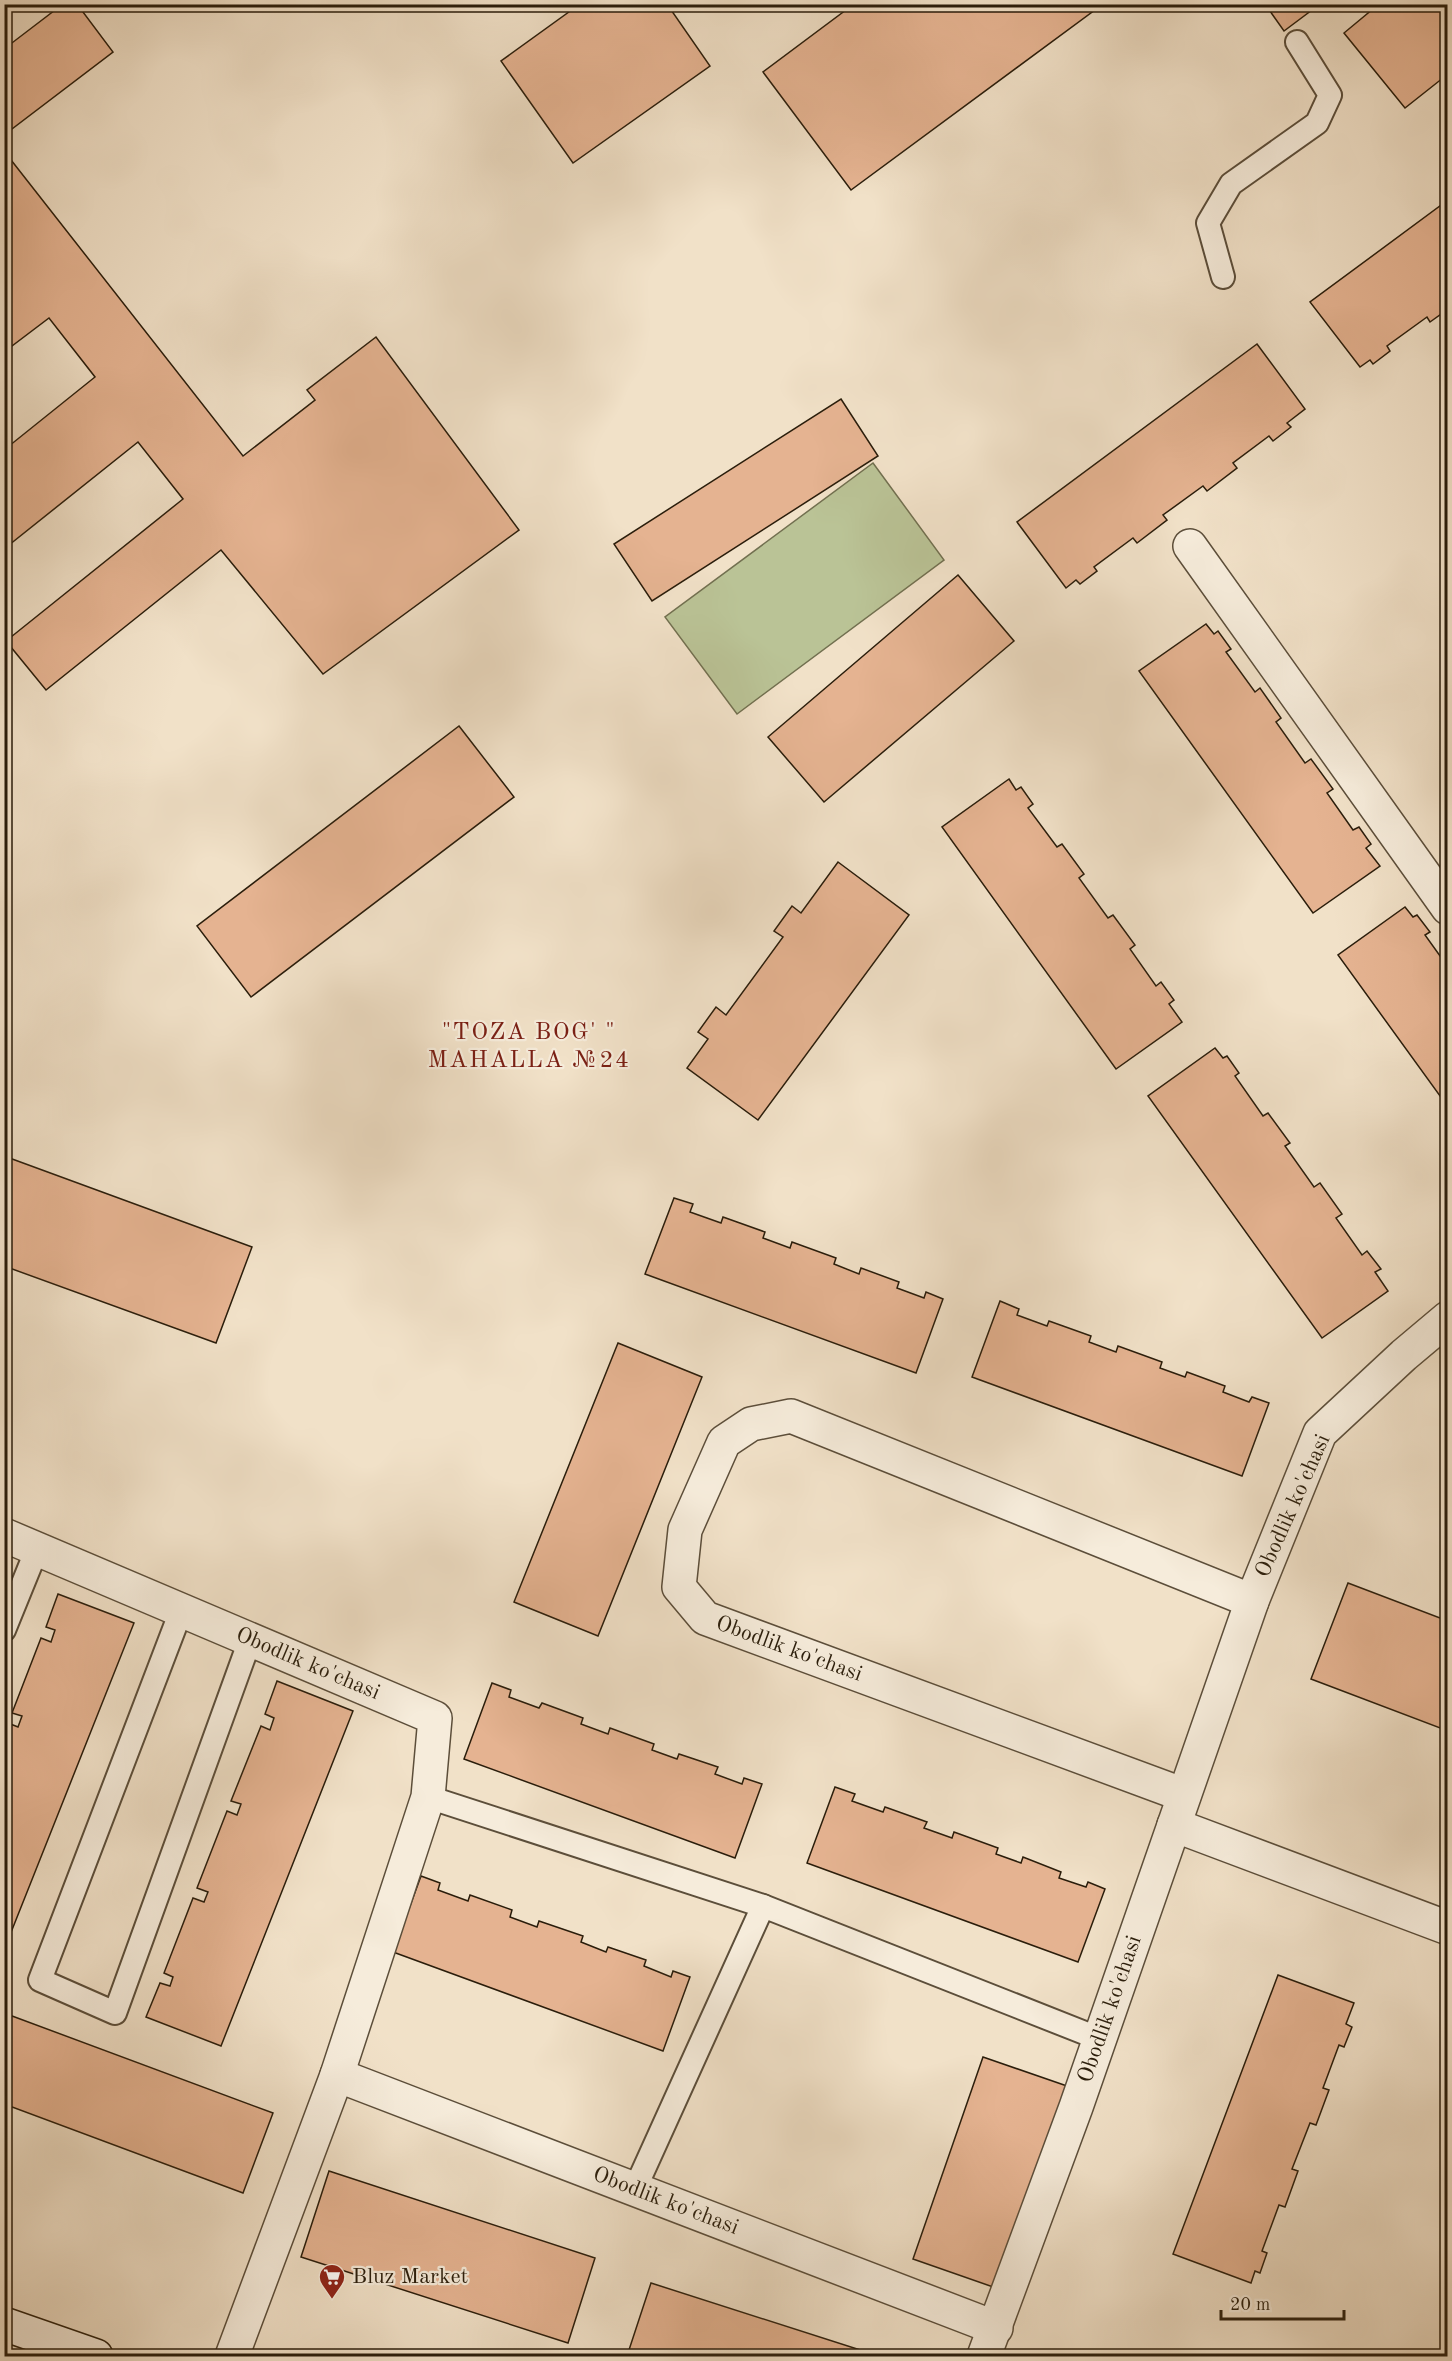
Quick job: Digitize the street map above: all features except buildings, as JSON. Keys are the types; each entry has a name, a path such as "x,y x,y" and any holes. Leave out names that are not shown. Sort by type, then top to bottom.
{"street":[{"path":"1190,546 1448,908"},
{"name":"Obodlik ko'chasi","path":"337,2075 634,2191 990,2342 1100,2039 1252,1601 1320,1433 1404,1355 1448,1318"},
{"name":"Obodlik ko'chasi","path":"1252,1601 791,1416 751,1424 724,1442 685,1530 679,1587 705,1618 1179,1810 1448,1928"},
{"name":"Obodlik ko'chasi","path":"4,1535 435,1718 428,1797 337,2075 232,2356"},
{"path":"4,2324 96,2356"}],"lane":[{"path":"1223,277 1208,223 1225,194 1231,184 1317,123 1330,95 1297,42"},
{"path":"4,1630 37,1549"},
{"path":"181,1611 40,1980 115,2013 250,1640"},
{"path":"428,1797 763,1906 1100,2039"},
{"path":"634,2191 763,1906"}],"green space":[{"path":"873,463 944,560 737,714 665,617"}],"place":[{"name":"Bluz Market","path":"332,2300"}],"district":[{"name":"\"TOZA BOG' \" MAHALLA №24","path":"529,1047"}]}
